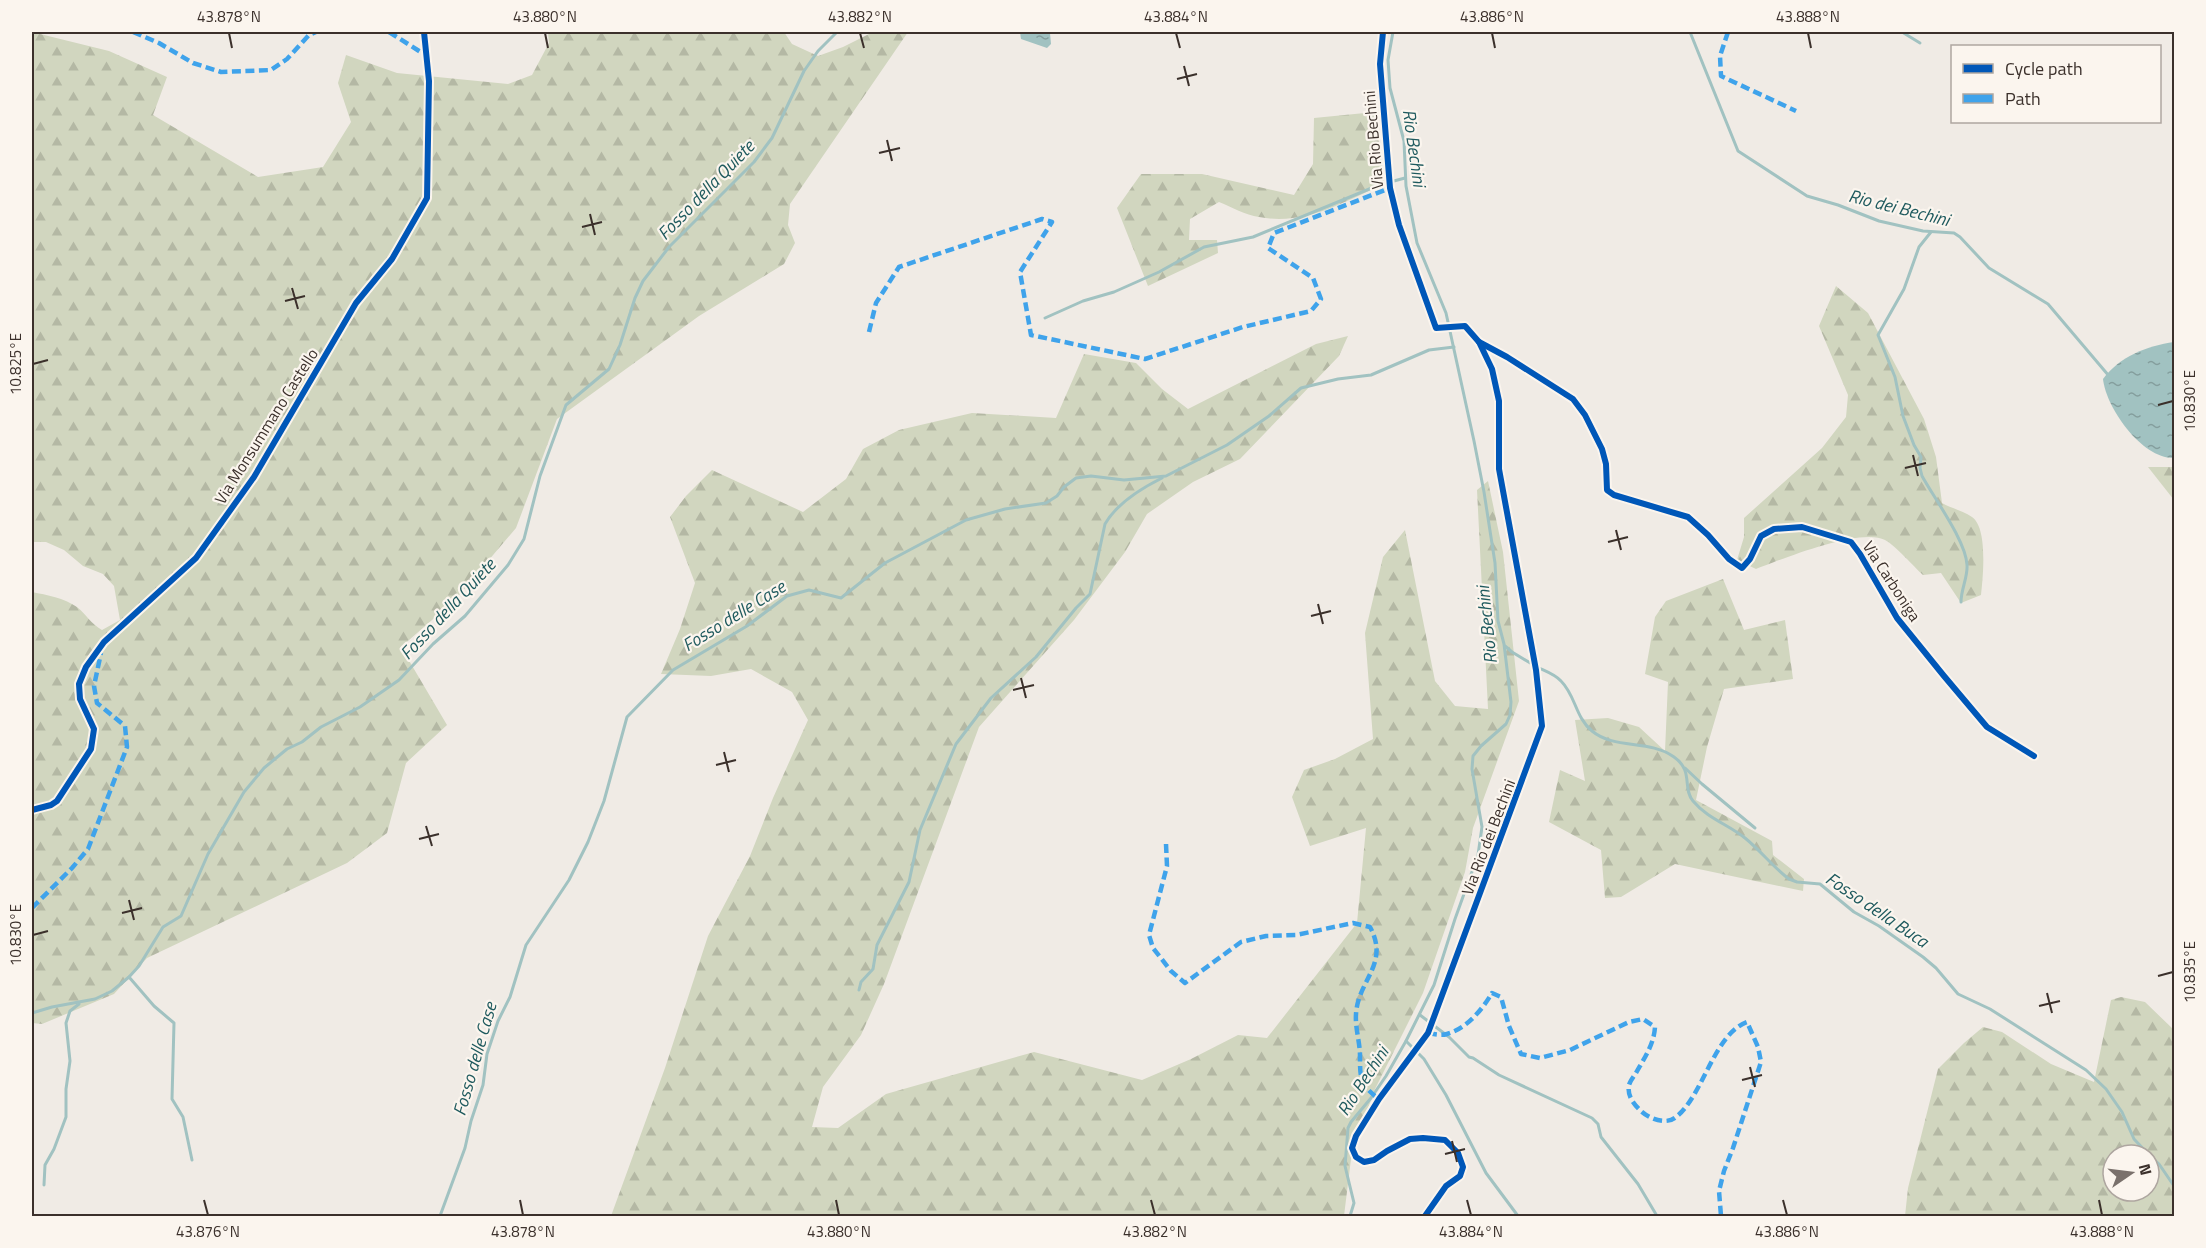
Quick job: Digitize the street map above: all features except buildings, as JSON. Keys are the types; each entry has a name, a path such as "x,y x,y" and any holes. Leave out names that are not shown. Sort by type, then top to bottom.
{"street":[{"name":"Via Monsummano Castello","path":"32,810 57,801 91,749 94,729 80,699 79,684 86,667 104,642 196,558 254,477 356,303 392,259 427,198 429,81 424,32"},
{"name":"Via Rio Bechini","path":"1383,32 1380,64 1390,188 1399,225 1427,309 1436,328 1454,326"},
{"name":"Via Rio dei Bechini","path":"1425,1216 1446,1186 1460,1176 1463,1167 1458,1153 1445,1140 1410,1139 1374,1160 1364,1162 1356,1157 1352,1148 1356,1136 1379,1099 1428,1033 1542,726 1536,670 1499,469 1499,401 1492,369 1479,342 1466,326 1454,326"},
{"name":"Via Carboniga","path":"1479,342 1573,399 1585,415 1602,449 1606,464 1607,490 1614,495 1688,517 1729,559 1742,568 1750,559 1761,536 1774,529 1802,527 1851,542 1896,618 1980,719 1987,727 2034,756"}],"green space":[{"path":"32,32 109,51 167,77 153,115 258,177 323,167 351,122 338,83 346,55 397,73 508,84 532,75 549,43 548,32 784,32 792,44 818,56 873,32 908,32 790,204 788,225 795,243 784,264 699,316 557,419 516,528 455,600 401,647 447,725 406,763 387,833 347,863 147,958 114,994 42,1024 32,1023 32,592 55,597 72,604 102,630 120,620 114,586 103,574 83,566 64,550 46,542 32,542"},
{"path":"1375,112 1384,184 1323,211 1292,218 1276,219 1254,216 1219,202 1190,219 1189,240 1217,240 1218,253 1148,286 1117,208 1141,174 1202,174 1294,195 1313,164 1314,118"},
{"path":"1836,286 1868,313 1924,419 1936,457 1942,503 1972,517 1977,523 1983,553 1981,595 1961,603 1941,573 1923,575 1889,543 1874,537 1821,546 1756,569 1737,560 1744,537 1744,518 1822,448 1846,417 1848,395 1819,326"},
{"path":"1348,336 1339,356 1240,459 1193,482 1147,514 1125,552 1074,620 979,727 884,984 861,1035 823,1087 812,1127 838,1128 886,1094 1034,1052 1142,1080 1238,1035 1267,1038 1357,923 1366,828 1310,846 1292,797 1304,770 1335,759 1373,739 1365,633 1383,557 1405,530 1435,681 1455,706 1488,709 1477,490 1488,481 1503,552 1519,701 1473,828 1465,872 1423,993 1374,1091 1351,1159 1344,1216 611,1216 665,1068 708,936 750,856 808,720 792,692 751,669 711,676 661,674 680,629 695,583 670,517 686,496 712,470 803,512 846,479 863,449 899,430 972,413 1056,418 1084,354 1136,363 1162,389 1188,409 1316,344"},
{"path":"2148,467 2174,467 2174,500"},
{"path":"1723,579 1744,630 1785,620 1793,679 1724,689 1707,747 1696,800 1772,841 1773,855 1804,879 1803,891 1675,864 1621,897 1605,898 1601,850 1549,822 1560,770 1585,781 1575,720 1608,718 1639,727 1665,751 1668,682 1645,674 1655,617 1666,601"},
{"path":"2121,997 2145,1002 2174,1030 2174,1216 1905,1216 1908,1188 1938,1069 1983,1027 2002,1032 2051,1064 2094,1082 2111,1000"}],"water":[{"path":"1020,32 1050,33 1051,44 1047,48 1021,39"},
{"path":"2174,342 2174,458 2162,456 2150,450 2128,430 2111,404 2103,379 2117,364 2135,353"}],"waterway":[{"name":"Fosso della Quiete","path":"32,1013 95,999 112,991 129,977 139,966 163,927 181,916 208,854 244,792 264,768 287,749 302,742 321,727 360,707 399,680 433,644 465,616 508,565 524,539 540,476 566,405 609,369 643,281 669,247 754,162 772,138 804,71 818,51 837,32"},
{"name":"Rio Bechini","path":"1350,1216 1354,1203 1345,1166 1348,1128 1386,1076 1434,985 1478,855 1482,827 1472,769 1473,756 1506,724 1510,715 1511,702 1504,644 1498,621 1495,563 1474,441 1446,313 1417,243 1406,186 1404,141 1390,88 1388,60 1393,32"},
{"name":"Rio dei Bechini","path":"1690,32 1738,151 1807,196 1879,221 1923,231 1954,233 1989,268 2048,304 2109,376"},
{"path":"1902,32 1920,43"},
{"path":"1045,318 1159,272 1204,247 1253,237 1379,185 1405,178"},
{"path":"1931,232 1919,247 1904,289 1878,335 1895,377 1903,416 1921,457 1922,476 1955,532 1965,555 1967,570 1961,602"},
{"name":"Fosso delle Case","path":"440,1216 465,1148 483,1085 487,1054 498,1021 510,997 526,945 569,880 588,842 604,801 627,717 673,670 747,626 787,596 809,590 841,598 885,563 966,520 1005,509 1046,503 1076,478 1091,476 1124,480 1166,476 1227,445 1269,416 1301,388 1338,379 1371,375 1429,350 1454,347"},
{"path":"859,990 861,982 873,969 877,945 909,882 920,830 956,744 991,698 1036,657 1090,594 1105,524 1110,516 1130,497 1162,478"},
{"name":"Fosso della Buca","path":"1505,646 1532,664"},
{"name":"Fosso della Buca","path":"1537,667 1561,681 1570,693 1586,725 1601,737 1664,751 1680,762 1684,768 1688,791 1693,801 1705,812 1739,833 1789,879 1820,884 1854,912 1879,926 1923,957 1936,968 1958,994 1990,1009 2086,1070 2106,1089 2122,1112 2138,1143"},
{"path":"1685,768 1755,828"},
{"path":"129,977 154,1006 174,1023 172,1099 183,1117 192,1160"},
{"path":"44,1185 45,1165 54,1149 66,1117 66,1089 70,1061 66,1023 70,1011 79,1004"},
{"path":"1420,1015 1449,1037 1469,1057 1499,1075 1592,1118 1598,1124 1601,1137 1638,1184 1657,1216"},
{"path":"1406,1041 1424,1059 1446,1095 1486,1173 1518,1216"},
{"name":"Fosso della Buca","path":"2161,1167 2174,1186"}],"marked path":[{"path":"133,32 159,43 193,63 221,72 271,70 287,59 309,35 316,32"},
{"path":"389,32 427,56"},
{"path":"1728,32 1720,56 1721,76 1796,111"},
{"path":"869,332 876,303 899,267 1042,219 1052,222 1020,272 1031,335 1145,359 1243,327 1311,311 1321,299 1313,278 1268,248 1274,233 1390,188"},
{"path":"32,908 88,849 127,747 125,726 97,703 94,686 101,653"},
{"path":"1166,844 1167,866 1149,935 1153,948 1171,971 1185,983 1241,942 1266,936 1296,935 1353,923 1370,927 1377,951 1375,962 1358,1002 1356,1019 1362,1081 1368,1090 1379,1099"},
{"path":"1428,1033 1445,1035 1461,1027 1479,1012 1492,993 1501,997 1509,1026 1521,1054 1540,1058 1570,1050 1629,1022 1643,1019 1655,1027 1653,1039 1630,1083 1629,1092 1642,1112 1657,1120 1667,1121 1676,1117 1694,1095 1726,1039 1747,1022 1758,1047 1761,1062 1724,1171 1719,1191 1721,1216"}],"cycle path":[{"path":"32,810 57,801 91,749 94,729 80,699 79,684 86,667 104,642 196,558 254,477 356,303 392,259 427,198 429,81 424,32"},
{"path":"1383,32 1380,64 1390,188 1399,225 1436,328 1465,326 1479,342 1492,369 1499,401 1499,469 1536,670 1542,726 1428,1033 1379,1099 1356,1136 1352,1148 1356,1157 1364,1162 1374,1160 1410,1139 1445,1140 1458,1153 1463,1167 1460,1176 1446,1186 1425,1216"},
{"path":"1479,342 1573,399 1585,415 1602,449 1606,464 1607,490 1614,495 1688,517 1729,559 1742,568 1750,559 1761,536 1774,529 1802,527 1851,542 1897,618 1987,727 2034,756"}]}
